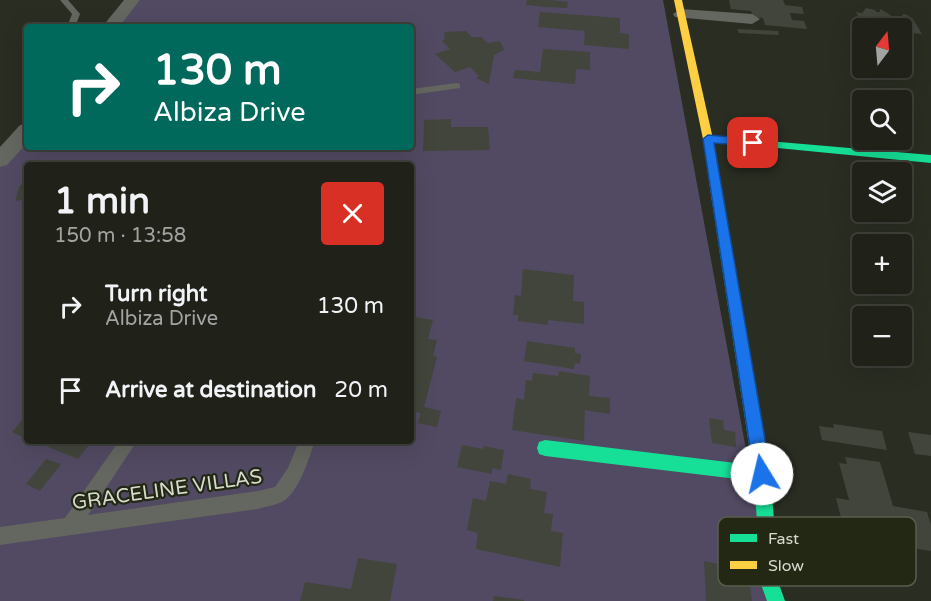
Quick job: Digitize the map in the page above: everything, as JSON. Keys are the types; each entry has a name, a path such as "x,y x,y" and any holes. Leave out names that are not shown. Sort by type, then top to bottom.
{"street":[{"path":"112,24 132,0"},
{"path":"752,19 680,7 708,139 762,474 765,517"},
{"path":"11,152 24,134"},
{"path":"708,139 931,159"},
{"path":"545,448 762,474"},
{"path":"771,586 776,601"}],"lane":[{"path":"64,0 76,14 72,24"},
{"path":"414,92 457,86"},
{"path":"70,526 127,444"},
{"name":"GRACELINE VILLAS","path":"0,536 258,500 280,494 294,474 306,444"}],"shaded area":[{"path":"140,0 663,0 758,517 718,517 718,586 771,586 774,601 0,601 0,163 24,135 24,150 414,150 414,24 119,24"}],"building":[{"path":"527,0 568,2 567,8 546,7 526,5"},
{"path":"729,0 783,0 785,5 802,7 804,14 790,13 792,20 804,21 807,29 765,25 763,18 753,17 751,11 731,9"},
{"path":"866,8 876,12 880,12 880,9 893,17 901,18 859,18 856,12 862,13"},
{"path":"540,12 620,18 620,33 629,34 629,49 584,45 585,31 538,27"},
{"path":"903,14 912,18 901,18"},
{"path":"912,18 913,19 922,34 912,33"},
{"path":"737,29 778,31 779,35 739,33"},
{"path":"466,31 472,37 481,37 488,43 500,41 504,50 494,55 489,84 476,78 479,76 470,67 455,72 435,54 450,49 442,41 445,39 444,32"},
{"path":"543,49 590,52 590,70 576,69 575,84 513,78 515,70 540,72"},
{"path":"451,119 451,127 488,127 490,150 423,151 424,120"},
{"path":"24,184 24,200 15,201 20,185"},
{"path":"523,269 574,275 573,301 584,302 584,324 548,320 548,325 518,321 518,315 513,315 515,295 521,296"},
{"path":"415,317 433,320 428,339 437,340 433,356 437,357 424,407 441,411 437,427 418,423 421,413 414,412"},
{"path":"527,341 575,348 575,353 581,354 580,364 575,363 574,369 524,361"},
{"path":"559,371 590,376 589,396 610,398 610,414 585,410 584,441 512,430 516,398 524,400 526,380 532,381 533,373 558,376"},
{"path":"24,418 24,438 12,432"},
{"path":"709,418 723,420 724,430 735,432 736,447 712,443"},
{"path":"833,424 882,431 887,450 822,440 819,426 834,428"},
{"path":"908,432 931,435 931,456 915,454"},
{"path":"41,444 90,444 78,459"},
{"path":"462,445 504,450 501,470 492,468 492,474 457,467"},
{"path":"845,457 880,462 893,506 927,512 931,525 931,551 916,549 916,517 841,517 836,498 849,500 839,463 847,464"},
{"path":"46,459 61,464 40,491 26,484"},
{"path":"508,474 531,479 530,489 547,492 544,513 553,514 551,531 563,533 560,567 476,549 478,533 467,530 473,498 486,501 490,481 506,484"},
{"path":"358,558 397,564 390,601 300,601 305,582 351,589"},
{"path":"704,561 718,564 718,586 750,586 752,601 706,601"},
{"path":"494,596 524,600 524,601 493,601"}],"traffic: fast":[{"path":"708,139 931,159"},
{"path":"718,201 762,474 765,517"},
{"path":"545,448 762,474"},
{"path":"771,586 776,601"}],"traffic: slow":[{"path":"678,0 708,139 718,201"}],"route":[{"path":"753,143 708,139 762,474"}]}
